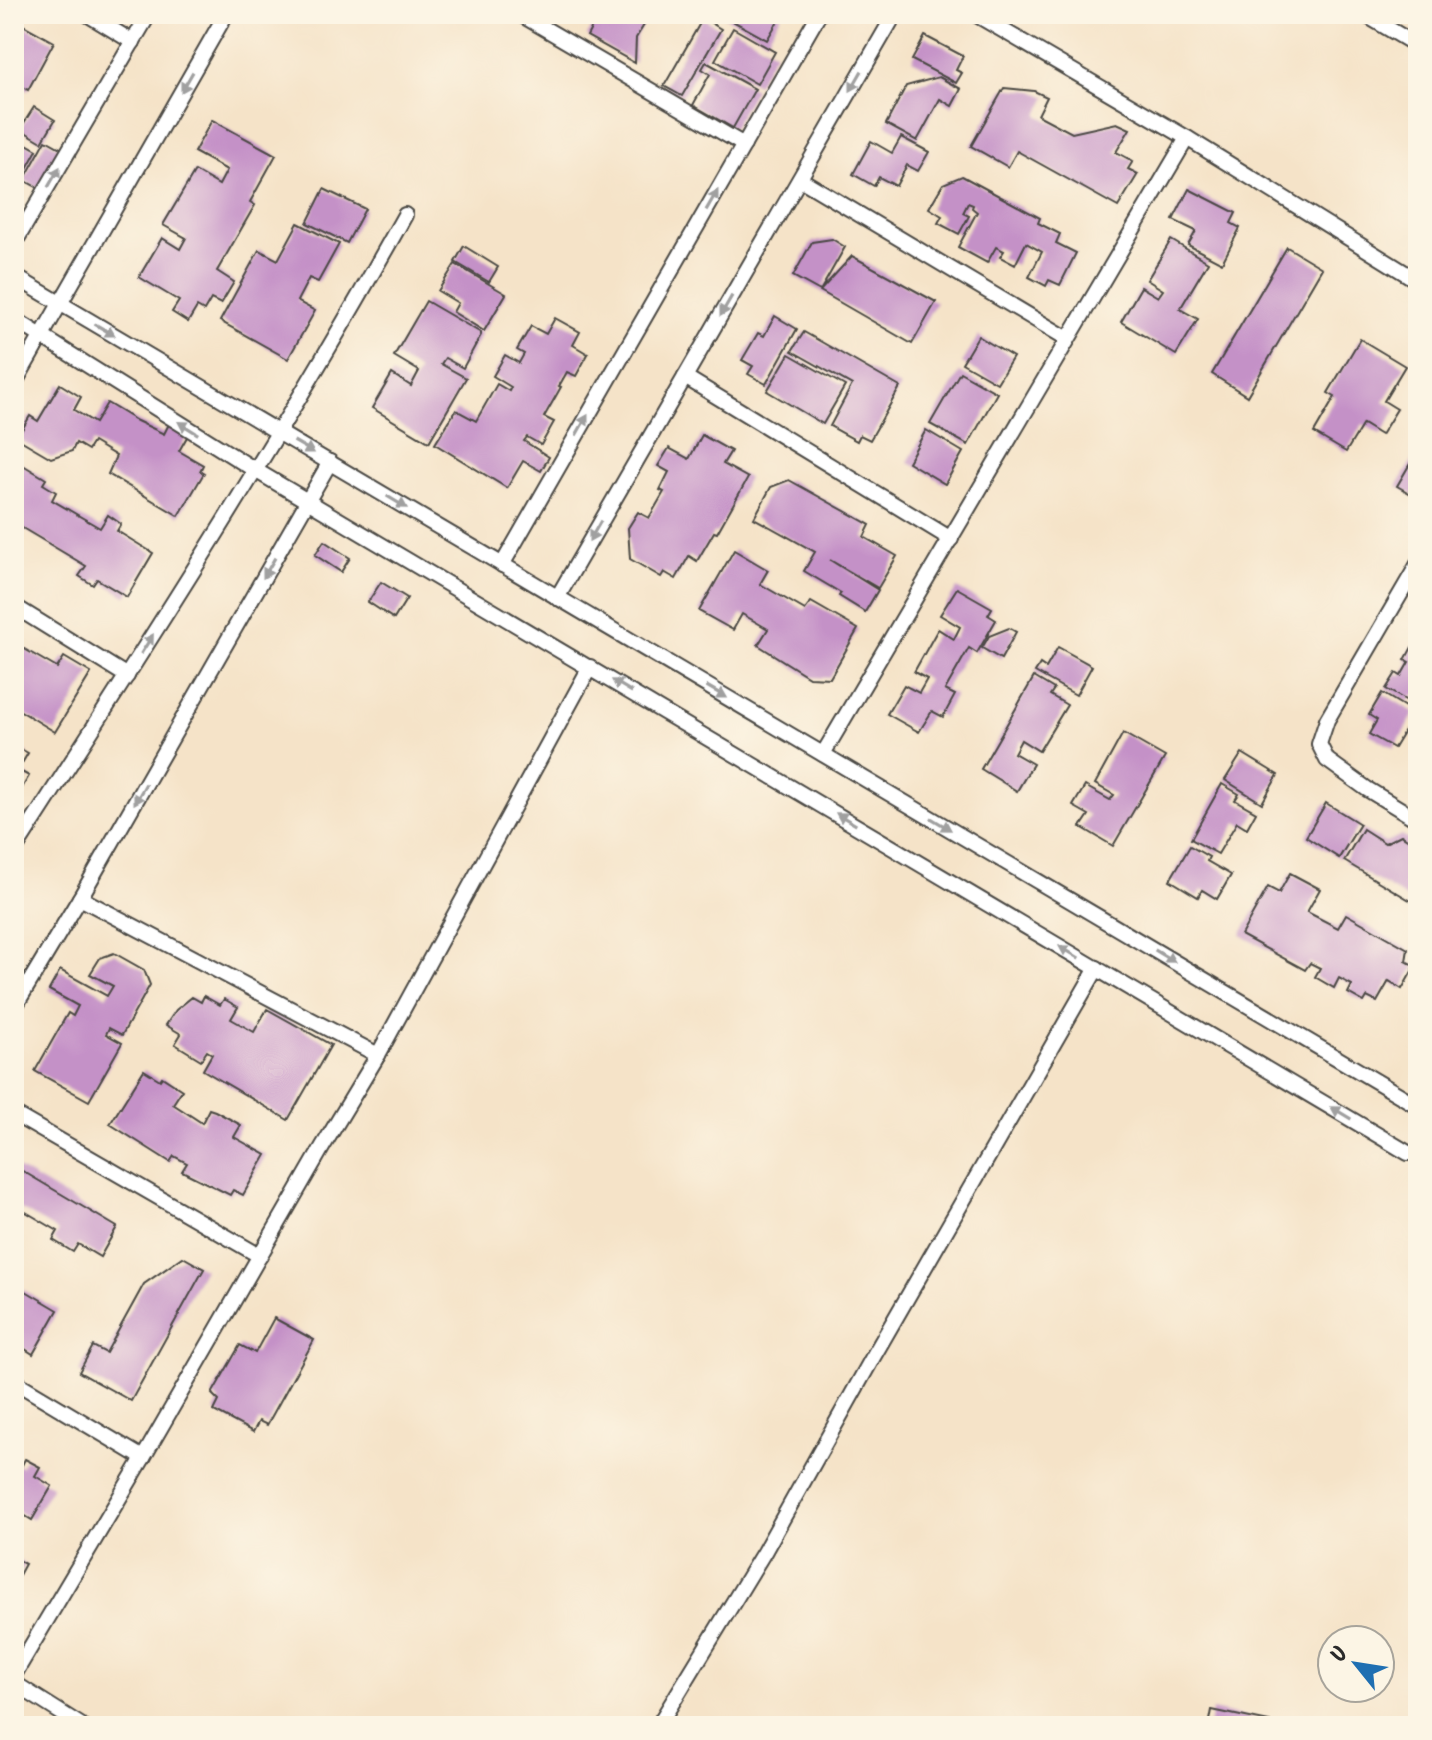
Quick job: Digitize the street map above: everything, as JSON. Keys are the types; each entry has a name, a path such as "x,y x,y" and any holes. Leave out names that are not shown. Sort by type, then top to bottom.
{"lane":[{"path":"87,14 133,42"},
{"path":"14,244 149,14"},
{"path":"14,384 226,14"},
{"path":"520,14 744,145"},
{"path":"502,565 819,14"},
{"path":"557,598 895,14"},
{"path":"975,14 1187,138 1418,281"},
{"path":"1364,14 1418,46"},
{"path":"823,754 1187,138"},
{"path":"800,179 1068,339"},
{"path":"14,851 255,470 405,215"},
{"path":"14,276 1418,1106"},
{"path":"14,319 255,470 1408,1153 1418,1153"},
{"path":"685,377 951,539"},
{"path":"14,1008 330,462"},
{"path":"1418,564 1327,720 1319,744 1327,760 1418,820"},
{"path":"14,606 127,676"},
{"path":"14,1675 378,1055 590,667"},
{"path":"80,898 378,1055"},
{"path":"658,1726 764,1552 1097,968"},
{"path":"14,1114 260,1256"},
{"path":"14,1381 143,1458"},
{"path":"14,1683 82,1726"}],"building":[{"path":"599,14 624,14 644,25 636,38 635,63 587,36"},
{"path":"720,14 782,14 767,40"},
{"path":"703,18 721,29 682,96 664,86"},
{"path":"14,20 54,42 28,90 14,82 17,57 14,56"},
{"path":"733,28 775,52 757,84 715,60"},
{"path":"925,36 963,56 956,70 962,73 956,83 912,60"},
{"path":"706,62 755,89 733,128 693,105 710,74 702,69"},
{"path":"939,77 961,89 952,106 940,99 917,141 886,124 906,86"},
{"path":"1004,88 1034,91 1047,97 1038,115 1072,133 1117,123 1130,129 1116,152 1133,161 1128,169 1138,174 1118,207 1017,151 1008,167 971,146"},
{"path":"34,107 55,120 42,142 20,129"},
{"path":"212,120 276,155 250,202 255,205 217,271 234,282 221,304 211,299 204,311 197,307 188,322 172,312 179,301 139,277 162,238 180,249 186,238 163,225 195,171 219,185 227,170 194,152"},
{"path":"14,137 37,150 14,192"},
{"path":"901,137 929,152 918,171 907,165 896,186 879,177 874,186 853,174 871,141 892,153"},
{"path":"46,140 62,149 40,189 24,180"},
{"path":"962,176 1040,218 1038,223 1060,234 1056,243 1076,253 1060,285 1049,280 1046,286 1029,277 1042,252 1026,243 1015,265 1000,257 1004,251 996,247 987,263 958,247 977,212 973,205 968,203 963,213 969,216 959,234 938,223 942,216 929,208 943,184"},
{"path":"324,189 365,209 347,243 307,223"},
{"path":"1189,189 1236,213 1231,223 1240,228 1222,263 1188,245 1196,231 1173,220"},
{"path":"298,223 339,244 318,282 309,278 297,301 315,311 288,359 220,321 259,250 278,260"},
{"path":"832,239 845,247 820,291 793,276 812,242"},
{"path":"1171,240 1208,262 1180,309 1198,319 1176,355 1121,322 1141,287 1158,297 1163,290 1147,280"},
{"path":"464,246 498,267 489,282 455,262"},
{"path":"1287,247 1322,268 1247,396 1212,374"},
{"path":"852,256 936,302 912,344 820,291"},
{"path":"455,264 506,294 484,331 453,312 458,303 438,291"},
{"path":"426,301 481,333 463,368 445,358 441,364 466,378 429,442 372,408 392,374 411,386 419,371 394,356"},
{"path":"775,316 797,329 766,384 748,374 753,366 742,360 758,333 764,336"},
{"path":"555,318 580,332 573,345 588,354 576,376 567,372 559,386 544,417 554,422 541,445 527,437 524,441 549,457 541,471 523,461 507,488 435,444 456,410 476,421 497,384 509,391 511,387 493,376 505,355 519,363 524,354 517,350 531,326 546,334"},
{"path":"804,332 900,387 870,440 860,435 857,441 830,426 852,385 792,351"},
{"path":"978,336 1013,357 997,383 962,363"},
{"path":"1360,339 1405,366 1384,401 1397,409 1381,435 1363,424 1346,452 1314,433 1335,397 1328,393"},
{"path":"789,354 845,386 823,424 767,391"},
{"path":"960,372 997,393 968,445 930,424"},
{"path":"60,384 81,397 74,410 95,423 107,403 164,434 169,424 188,435 179,451 203,465 200,471 204,473 179,516 108,474 116,456 93,442 88,450 76,443 72,451 51,458 17,438 30,416 38,421"},
{"path":"926,430 963,452 945,484 908,462"},
{"path":"702,435 731,451 723,464 748,478 697,561 689,556 676,579 664,572 661,577 630,559 628,528 638,512 649,518 664,492 660,490 669,472 658,466 669,448 689,459"},
{"path":"1418,450 1418,498 1397,486"},
{"path":"18,462 46,479 43,484 56,492 52,500 100,528 108,515 121,524 117,531 153,553 127,597 97,579 93,585 79,576 86,566 19,526 17,529 14,527 14,467"},
{"path":"789,480 870,525 864,537 897,556 878,588 830,560 878,590 865,612 804,571 815,552 754,518 771,487"},
{"path":"324,541 350,558 341,572 315,555"},
{"path":"734,550 768,570 760,584 805,610 811,602 858,629 830,678 809,677 758,645 768,629 742,614 733,630 699,611"},
{"path":"381,582 407,598 394,619 368,602"},
{"path":"957,588 992,608 988,615 996,620 977,653 969,648 945,690 955,695 943,717 932,711 919,732 887,714 904,685 919,693 927,679 914,672 938,629 954,639 960,627 940,615"},
{"path":"1009,628 1016,632 1001,659 982,648 989,636"},
{"path":"14,643 57,668 64,657 91,673 55,732 14,707"},
{"path":"1058,647 1092,666 1076,695 1035,672 1040,664 1046,668"},
{"path":"1412,647 1418,650 1418,696 1414,694 1409,702 1386,689 1396,673 1401,676 1409,662 1405,660"},
{"path":"1034,677 1054,689 1050,695 1067,705 1039,751 1021,740 1014,753 1033,764 1017,791 981,769"},
{"path":"1382,693 1415,713 1394,748 1369,734 1377,720 1369,715"},
{"path":"1123,733 1165,757 1113,846 1081,827 1089,815 1073,806 1085,786 1110,800 1114,795 1095,784"},
{"path":"14,745 28,753 18,770 29,776 14,802"},
{"path":"1242,753 1278,775 1262,803 1225,780"},
{"path":"1222,784 1239,794 1235,800 1256,812 1247,828 1237,822 1218,854 1191,839"},
{"path":"1326,803 1360,824 1339,858 1306,837"},
{"path":"1363,829 1385,843 1401,835 1418,846 1418,905 1344,861"},
{"path":"1190,846 1209,857 1207,861 1231,875 1217,899 1202,890 1198,897 1170,880"},
{"path":"1290,873 1320,889 1307,912 1338,928 1346,914 1408,949 1406,961 1415,966 1402,989 1389,981 1377,1002 1367,997 1364,1002 1348,993 1352,985 1339,978 1334,988 1315,977 1320,968 1310,963 1305,970 1241,935 1268,887 1279,893"},
{"path":"114,953 144,970 150,985 122,1035 109,1028 106,1034 122,1043 89,1101 35,1071 68,1013 73,1016 78,1006 49,990 60,970 107,996 113,986 90,974 100,958"},
{"path":"204,996 220,1005 224,999 238,1007 231,1019 254,1032 267,1009 331,1045 288,1120 203,1070 212,1054 207,1051 201,1060 175,1044 181,1034 166,1025 176,1010 192,997 201,1002"},
{"path":"144,1070 182,1090 173,1104 202,1123 209,1109 241,1125 234,1137 266,1155 243,1195 233,1190 230,1195 182,1171 187,1163 174,1156 170,1162 110,1124"},
{"path":"14,1166 117,1227 100,1257 78,1244 73,1252 53,1240 58,1231 14,1205"},
{"path":"183,1257 204,1269 131,1401 79,1372 93,1346 106,1353 144,1284"},
{"path":"14,1284 58,1310 33,1354 14,1342"},
{"path":"274,1318 314,1340 267,1425 259,1421 253,1432 214,1411 219,1401 212,1394 240,1345 255,1353"},
{"path":"25,1459 40,1467 35,1476 52,1486 32,1520 14,1509 14,1465 21,1467"},
{"path":"14,1558 25,1564 14,1584"},
{"path":"1212,1710 1283,1725 1283,1726 1209,1726"}]}
